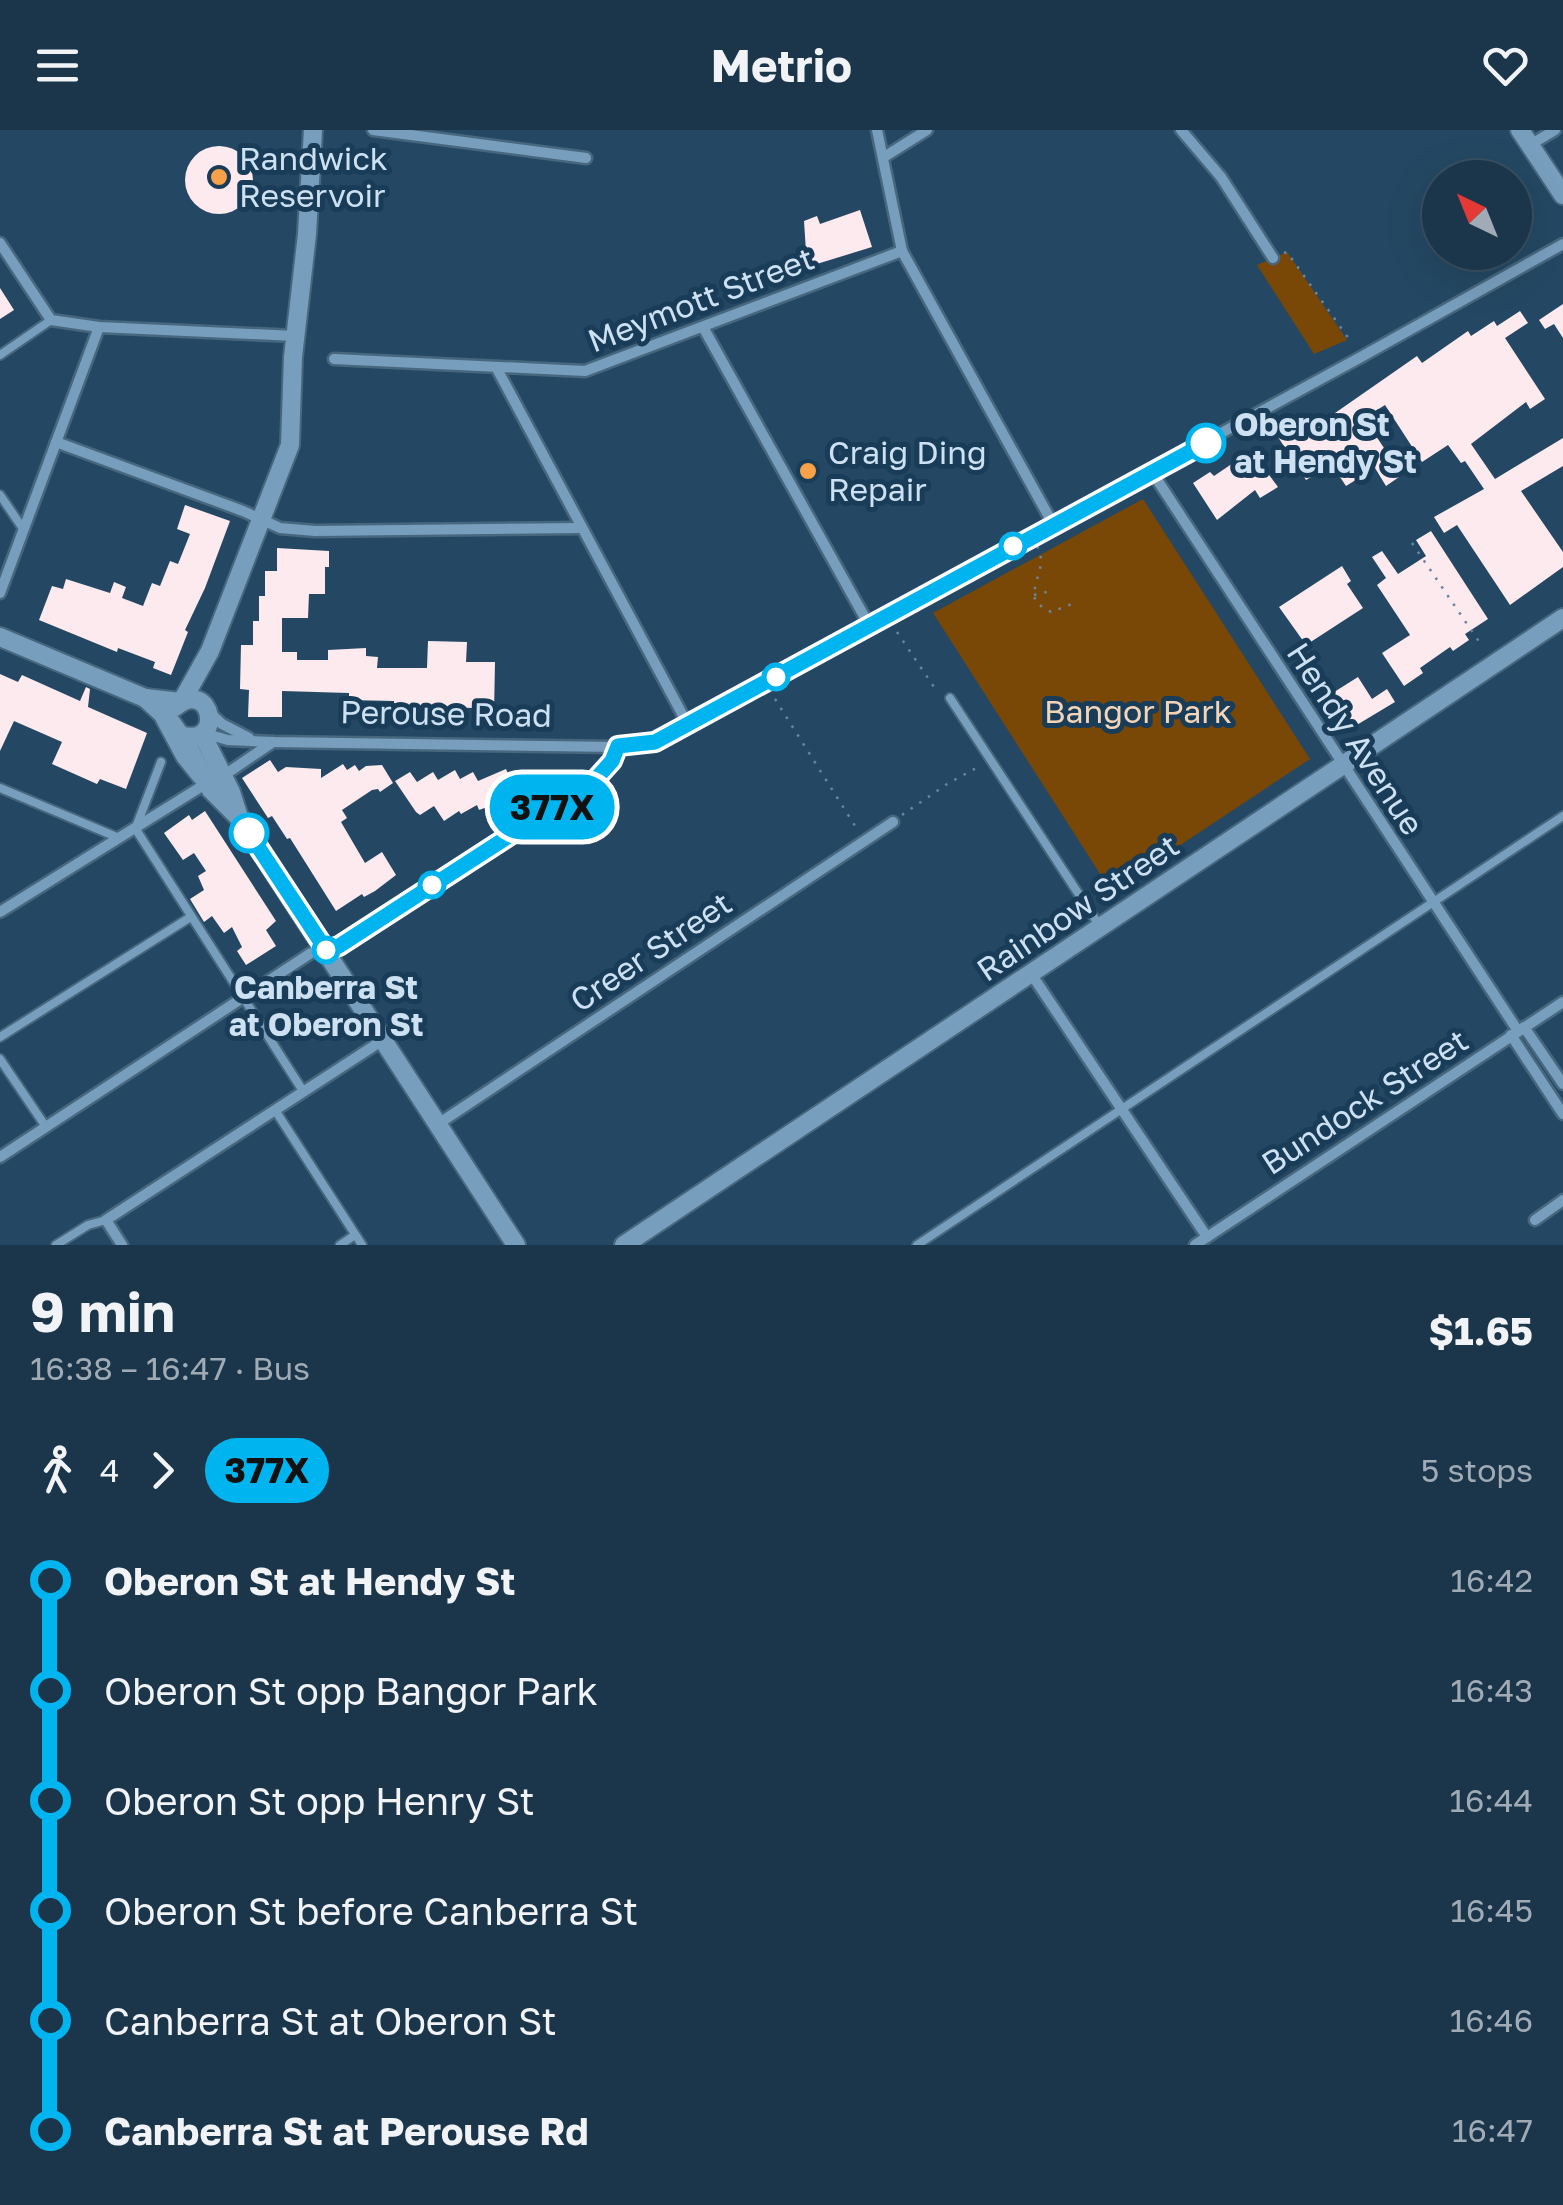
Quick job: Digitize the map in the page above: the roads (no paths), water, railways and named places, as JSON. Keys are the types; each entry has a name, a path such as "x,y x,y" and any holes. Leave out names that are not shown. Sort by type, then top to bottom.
{"street":[{"path":"313,130 290,445 210,651 172,713 176,728 212,785 239,818 516,1245"},
{"path":"373,130 586,158"},
{"path":"878,130 902,250 1053,524"},
{"path":"884,157 927,130"},
{"path":"1180,130 1221,177 1273,258"},
{"path":"1555,130 1525,138 1563,195"},
{"path":"0,243 51,320 295,336"},
{"name":"Perouse Road","path":"202,734 228,740 274,742 618,746 655,742 1563,244"},
{"name":"Meymott Street","path":"334,359 586,371 902,250"},
{"path":"0,594 99,326"},
{"path":"703,326 869,625"},
{"path":"496,367 687,723"},
{"path":"56,442 280,528 581,528"},
{"name":"Hendy Avenue","path":"1152,472 1518,1031 1563,1114"},
{"name":"Rainbow Street","path":"624,1245 1563,618"},
{"path":"0,637 144,698 195,700 208,709"},
{"path":"144,698 189,738 202,734 209,724 205,696 210,651"},
{"name":"Perouse Road","path":"208,709 222,724 254,741"},
{"path":"202,734 212,785"},
{"path":"0,912 212,785 274,742"},
{"path":"0,1157 311,954 345,942 594,781 612,761 618,746"},
{"name":"Creer Street","path":"438,1124 892,822"},
{"path":"1032,975 1207,1237"},
{"name":"Bundock Street","path":"1195,1245 1563,1002"},
{"name":"Hendy Avenue","path":"1518,1031 1563,1084"},
{"path":"122,1245 106,1220 384,1040"},
{"path":"1534,1220 1563,1200"}],"lane":[{"path":"0,355 51,320"},
{"path":"0,495 24,530"},
{"path":"144,698 184,763 212,785"},
{"path":"950,698 1101,929"},
{"path":"161,762 135,828 304,1092"},
{"path":"0,788 119,838"},
{"path":"916,1245 1563,816"},
{"path":"0,1037 190,918"},
{"path":"0,1059 46,1127"},
{"path":"275,1110 362,1245"},
{"path":"56,1245 88,1225 106,1220"},
{"path":"340,1245 355,1235"}],"place":[{"name":"Randwick Reservoir","path":"219,177"},
{"name":"Oberon St at Hendy St","path":"1206,443"},
{"name":"Craig Ding Repair","path":"808,471"},
{"name":"Canberra St at Oberon St","path":"326,950"}],"park label":[{"name":"Bangor Park","path":"1138,712"}]}
